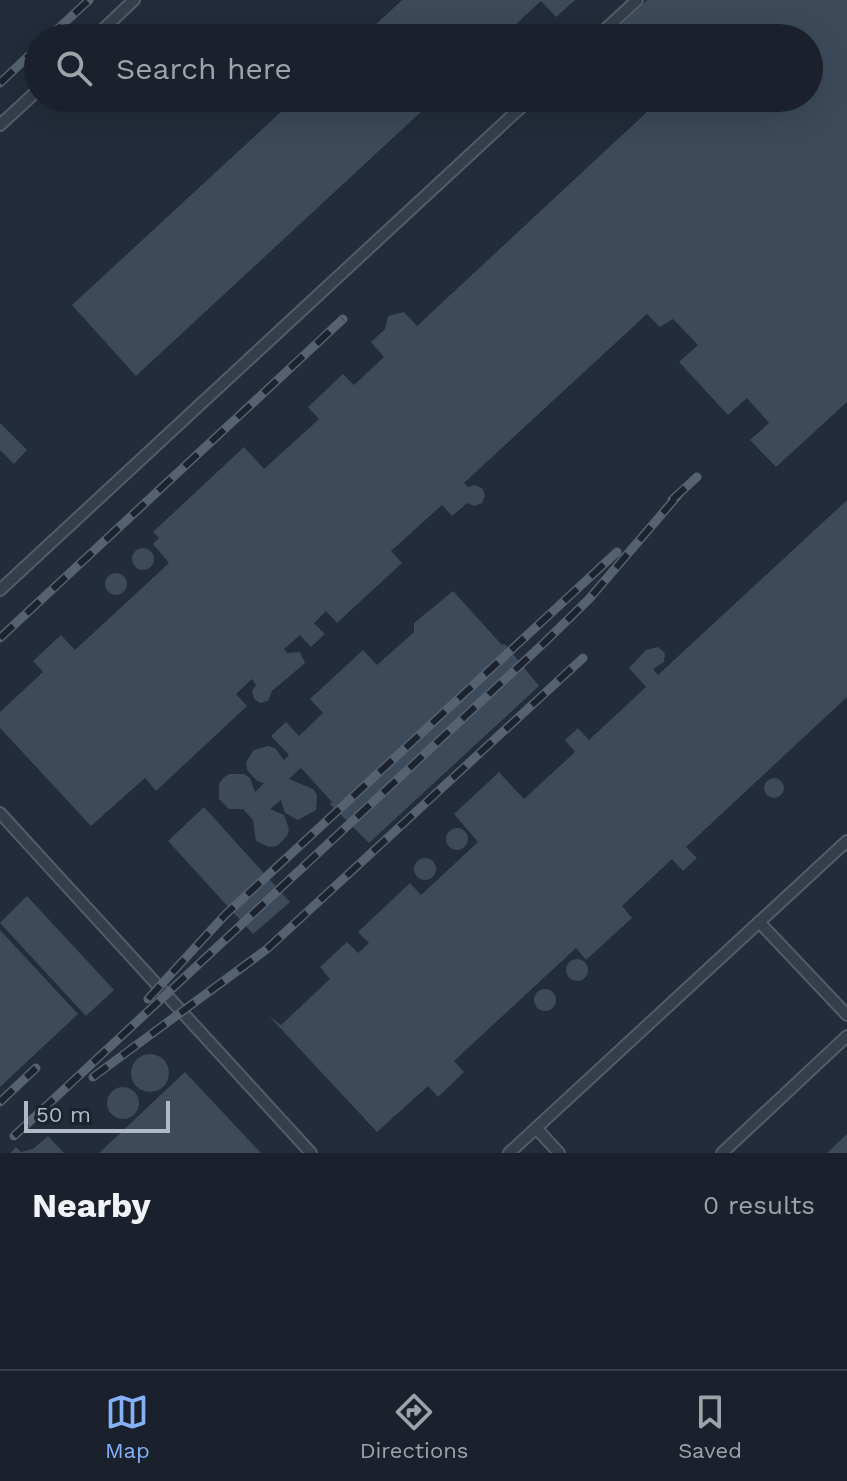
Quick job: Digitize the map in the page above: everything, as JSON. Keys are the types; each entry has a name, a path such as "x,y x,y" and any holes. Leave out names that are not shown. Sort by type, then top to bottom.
{"lane":[{"path":"109,24 134,0"},
{"path":"611,24 637,0"},
{"path":"0,125 24,103"},
{"path":"0,590 516,112"},
{"path":"0,813 311,1153"},
{"path":"509,1153 847,841"},
{"path":"759,922 847,1015"},
{"path":"722,1153 847,1036"},
{"path":"536,1128 559,1153"}],"building":[{"path":"402,0 575,0 556,17 541,1 516,24 376,24"},
{"path":"647,0 847,0 847,402 776,467 750,440 769,423 747,398 728,415 679,362 698,345 673,319 660,327 647,314 464,483 468,487 475,485 483,489 485,496 482,503 474,506 467,503 452,516 442,505 391,551 402,563 337,623 326,611 314,623 325,634 311,647 300,635 284,649 287,653 300,652 305,663 272,691 268,701 260,703 254,699 252,691 256,685 252,679 236,694 247,706 156,791 145,778 91,826 0,728 0,712 43,672 33,661 61,635 75,650 169,563 153,544 159,538 153,532 244,447 264,469 319,419 308,407 343,374 354,385 384,357 371,342 385,329 388,316 404,312 417,326 647,112 823,112 823,24 622,24"},
{"path":"281,112 421,112 136,376 72,305"},
{"path":"0,423 27,450 14,464 0,450"},
{"path":"847,500 847,697 686,847 697,858 683,871 672,859 622,906 632,918 586,960 576,948 454,1061 464,1072 438,1097 428,1086 377,1132 269,1016 281,1025 330,979 320,967 347,942 358,953 369,943 358,932 410,883 421,895 478,842 454,814 499,772 524,799 575,752 565,740 578,728 589,740 646,687 629,668 646,650 658,647 665,653 664,662 653,669 658,675"},
{"path":"143,548 151,551 154,559 151,567 143,570 135,567 132,559 135,551"},
{"path":"116,573 124,576 127,584 124,592 116,595 108,592 105,584 108,576"},
{"path":"453,591 502,645 505,644 539,686 369,843 330,804 332,802 301,768 289,779 313,789 317,795 316,810 298,820 285,813 281,800 270,809 284,815 289,829 287,836 277,846 269,847 256,841 253,820 243,809 229,809 219,799 219,784 223,778 229,774 244,774 250,778 255,792 264,783 257,781 247,770 246,762 254,750 268,746 275,748 284,760 289,755 271,736 286,722 299,736 323,713 310,699 363,650 377,665 414,632 414,623"},
{"path":"770,778 778,778 784,788 778,798 770,798 764,792 764,784"},
{"path":"204,807 290,902 253,934 168,841"},
{"path":"457,828 465,831 468,839 465,847 457,850 449,847 446,839 449,831"},
{"path":"425,858 433,861 436,869 433,877 425,880 417,877 414,869 417,861"},
{"path":"27,896 114,990 86,1016 0,923"},
{"path":"0,930 78,1014 0,1087"},
{"path":"577,959 585,962 588,970 585,978 577,981 569,978 566,970 569,962"},
{"path":"545,989 553,992 556,1000 553,1008 545,1011 537,1008 534,1000 537,992"},
{"path":"150,1054 163,1060 169,1073 163,1086 150,1092 137,1086 131,1073 137,1060"},
{"path":"185,1072 261,1153 99,1153"},
{"path":"123,1087 134,1092 139,1103 134,1114 123,1119 112,1114 107,1103 112,1092"},
{"path":"847,1134 847,1153 827,1153"},
{"path":"48,1136 64,1153 10,1153 16,1147 21,1152 33,1149"}],"railway":[{"path":"63,24 89,0"},
{"path":"0,83 24,60"},
{"path":"0,638 343,319"},
{"path":"672,500 697,477"},
{"path":"14,1136 545,642 589,599 679,494"},
{"path":"148,999 225,915 617,552"},
{"path":"93,1077 267,949 583,658"},
{"path":"0,1102 36,1068"}]}
